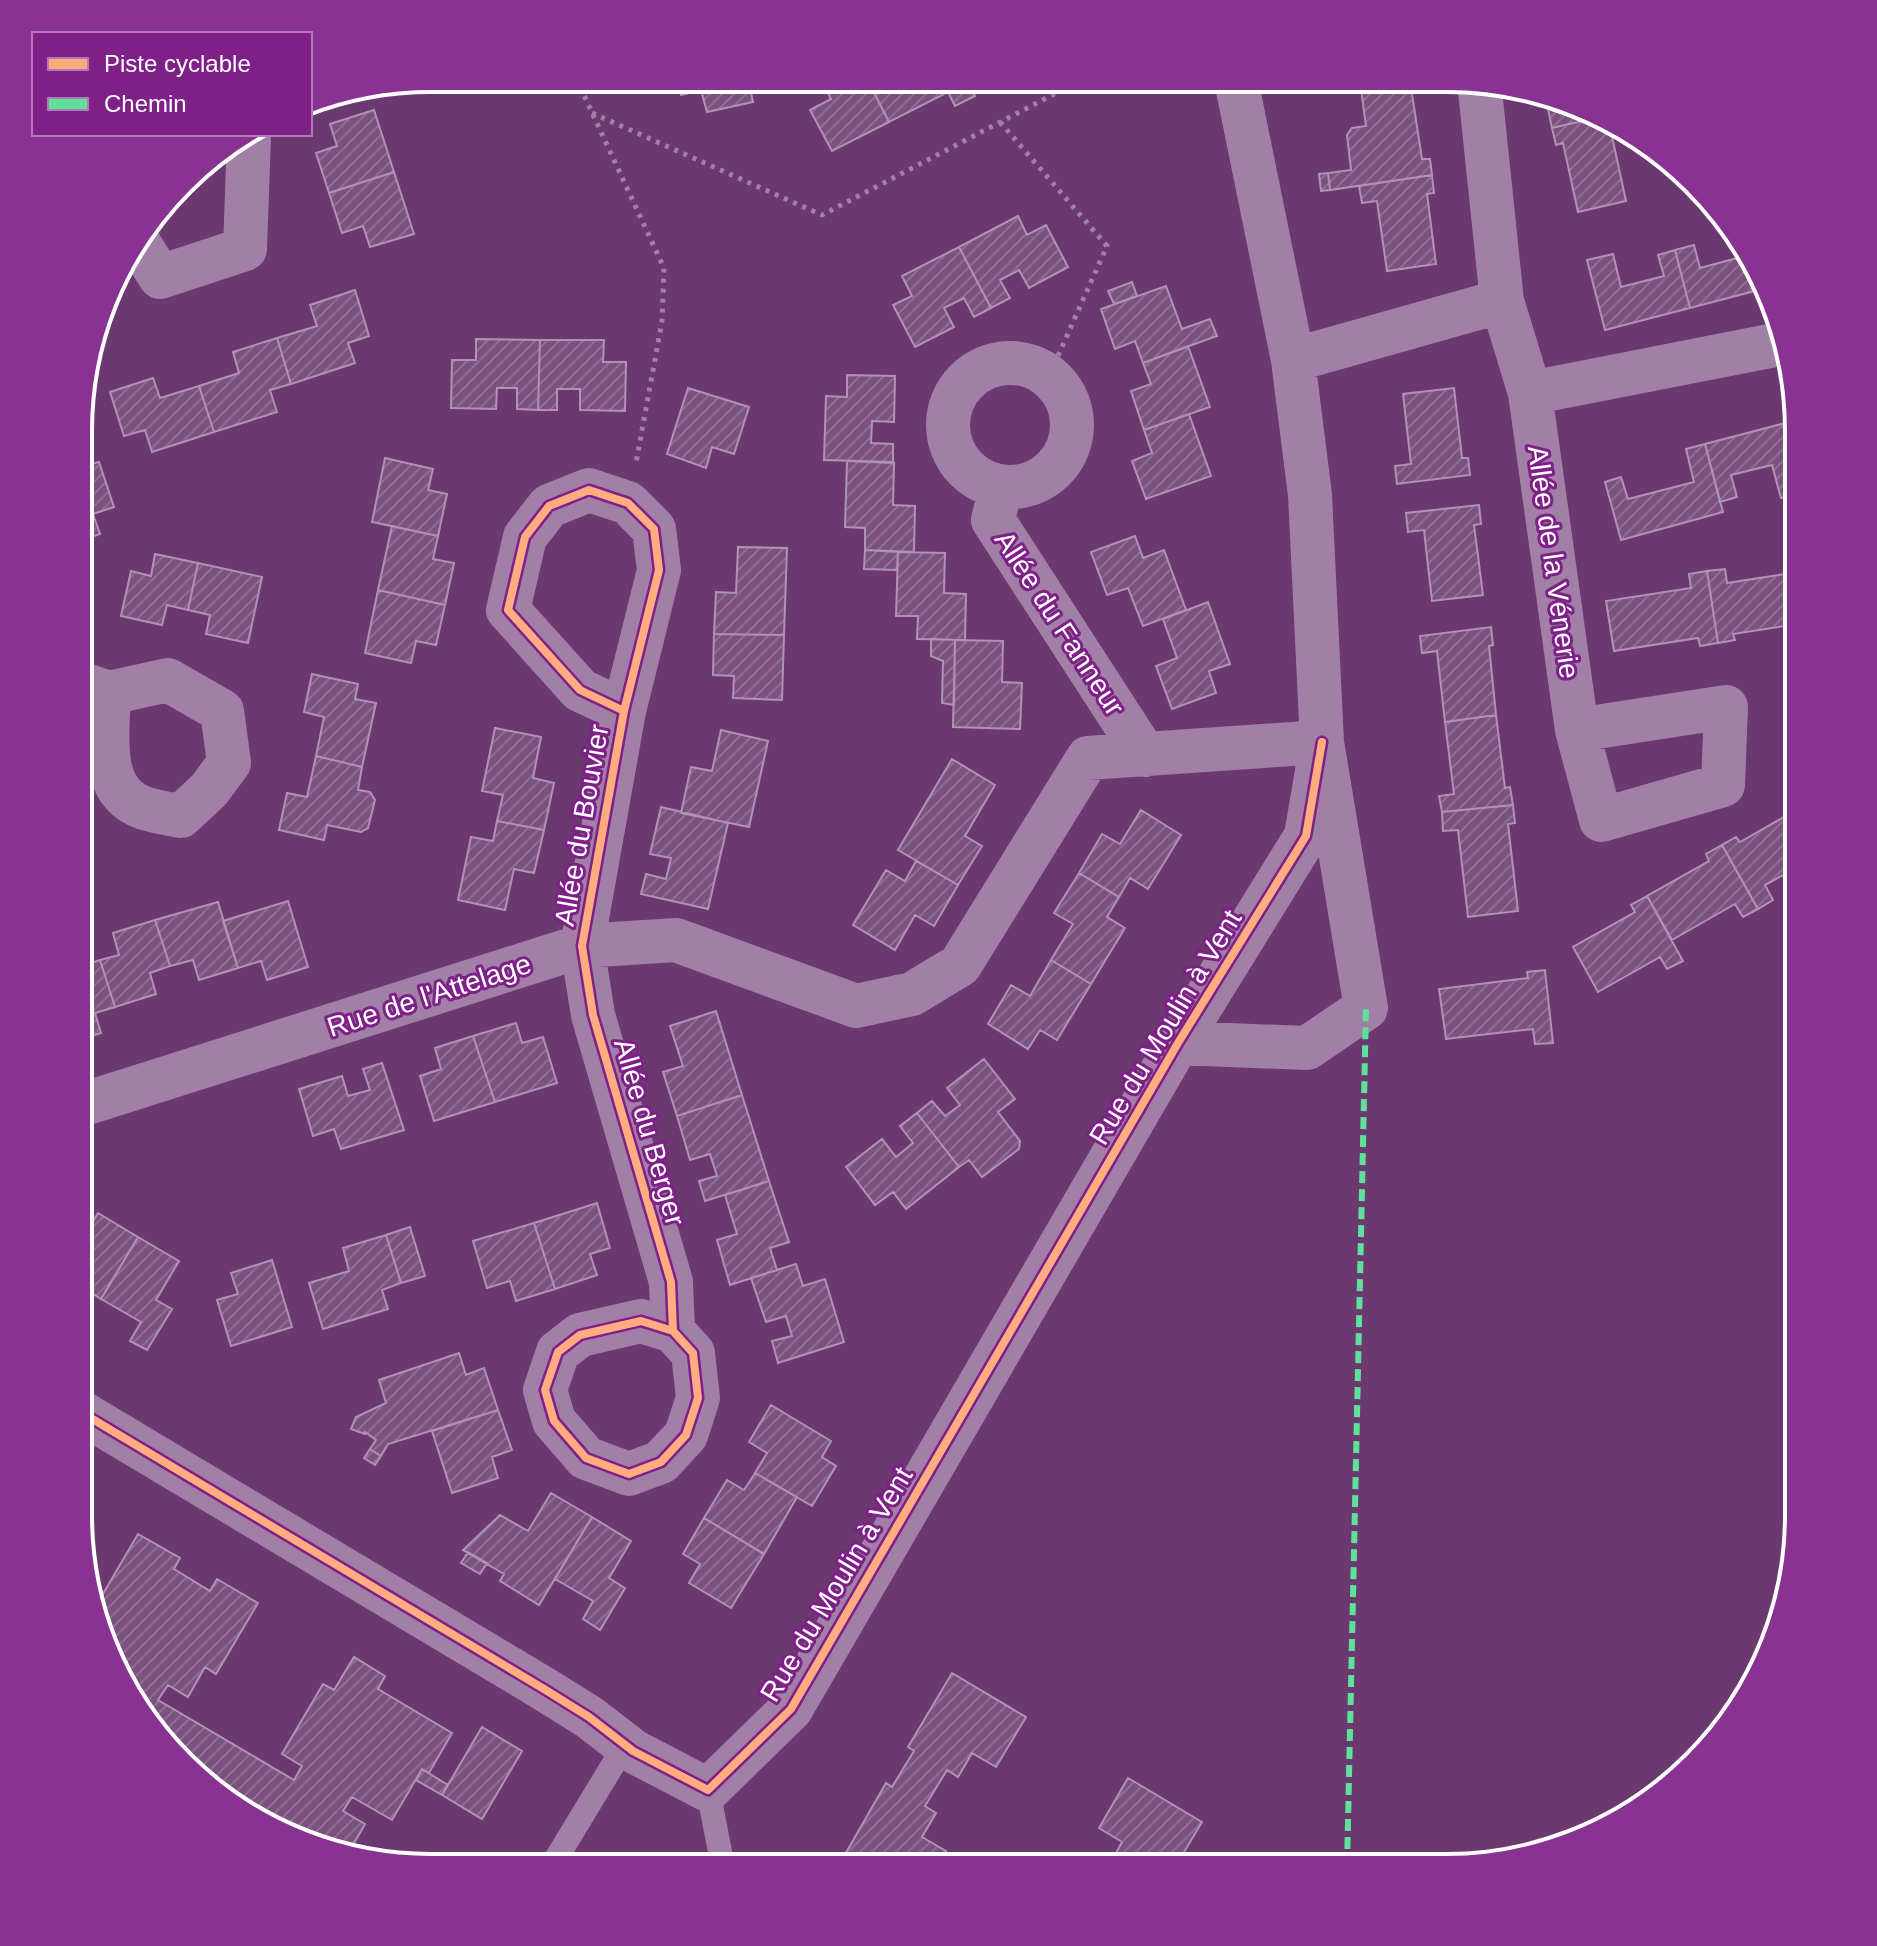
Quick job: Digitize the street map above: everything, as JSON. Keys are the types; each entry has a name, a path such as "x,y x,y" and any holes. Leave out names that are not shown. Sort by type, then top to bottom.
{"street":[{"path":"1238,92 1293,360 1310,495 1322,742"},
{"name":"Allée de la Vénerie","path":"1480,94 1502,301 1530,393 1577,730"},
{"path":"144,251 160,277 245,249 249,145"},
{"path":"1293,360 1502,301"},
{"path":"1530,393 1774,345"},
{"name":"Allée du Fanneur","path":"1011,363 1031,366 1049,376 1063,391 1071,410 1072,430 1067,450 1056,467 1040,480 1021,486 1001,487 981,480 965,467 953,450 948,430 950,410 958,391 972,375 990,366 1011,363"},
{"name":"Allée du Fanneur","path":"1001,487 993,520 1145,755"},
{"name":"Allée du Bouvier","path":"582,946 624,711 659,570 654,529 628,503 589,490 549,506 525,537 508,610 580,690 624,711"},
{"name":"Rue de l'Attelage","path":"92,1102 582,946 676,940 856,1006 912,994 960,965 1088,758 1322,742"},
{"name":"Rue du Moulin à Vent","path":"1178,1043 1307,1048 1366,1008 1322,742"},
{"name":"Rue du Moulin à Vent","path":"708,1790 791,1709 1178,1043 1306,836 1322,742"},
{"name":"Allée du Berger","path":"582,946 593,1015 671,1282 673,1331"},
{"path":"92,1419 531,1681 589,1717 625,1745 708,1790"}],"lane":[{"path":"559,1854 625,1745"},
{"path":"708,1790 720,1854"}],"path":[{"path":"582,92 664,268 662,321 628,503"},
{"path":"592,113 822,215 1058,92"},
{"path":"1000,122 1107,246 1049,376"}],"building":[{"path":"702,92 751,92 753,102 707,112"},
{"path":"828,92 874,92 889,122 832,151 810,110 831,99"},
{"path":"874,92 948,92 889,122"},
{"path":"948,92 973,92 975,96 955,106"},
{"path":"1361,92 1412,92 1422,159 1430,159 1432,175 1330,190 1328,173 1351,170 1347,135 1352,128 1366,126"},
{"path":"1548,109 1555,110 1582,121 1552,128"},
{"path":"374,110 394,172 329,193 316,153 337,146 330,124"},
{"path":"1582,121 1612,135 1626,201 1578,212 1563,143 1556,145 1552,128"},
{"path":"394,172 414,234 370,247 363,226 342,233 329,193"},
{"path":"1328,173 1330,190 1321,191 1319,174"},
{"path":"1432,175 1434,193 1427,194 1436,264 1387,271 1377,201 1362,203 1359,186"},
{"path":"1018,216 1027,235 1046,225 1068,267 1029,288 1019,270 1000,280 1010,298 991,308 959,247"},
{"path":"1694,245 1700,268 1738,258 1755,291 1690,308 1675,250"},
{"path":"959,247 991,308 974,317 964,298 944,308 954,327 915,347 893,305 912,296 902,276"},
{"path":"1675,250 1690,308 1605,330 1587,260 1613,254 1621,287 1664,276 1658,255"},
{"path":"1132,282 1137,296 1114,304 1108,291"},
{"path":"1166,286 1182,329 1210,319 1217,336 1143,363 1135,341 1115,349 1101,309"},
{"path":"355,290 369,336 348,343 355,363 291,384 277,338 317,326 310,305"},
{"path":"277,338 291,384 270,390 277,412 214,432 199,386 239,373 233,352"},
{"path":"476,339 540,340 538,410 517,409 517,388 497,388 496,409 451,408 452,360 476,360"},
{"path":"540,340 604,340 603,362 626,362 625,411 580,410 580,389 557,389 557,410 538,410"},
{"path":"1188,346 1210,407 1144,430 1131,391 1151,384 1143,363"},
{"path":"847,375 895,376 894,422 872,421 871,443 893,444 893,462 824,460 826,396 847,397"},
{"path":"153,378 160,398 199,386 214,432 152,452 145,430 124,436 110,392"},
{"path":"688,388 749,407 734,454 712,447 706,468 667,454"},
{"path":"1454,388 1462,458 1468,458 1470,475 1397,484 1395,466 1411,464 1403,394"},
{"path":"1189,414 1211,476 1146,499 1132,461 1152,453 1144,430"},
{"path":"1785,423 1785,497 1781,498 1772,465 1731,475 1737,497 1720,502 1705,444"},
{"path":"1705,444 1723,512 1621,540 1605,482 1621,477 1628,499 1694,482 1686,449"},
{"path":"385,458 433,469 428,490 447,494 438,536 372,522"},
{"path":"847,461 894,463 893,505 915,506 914,552 865,550 865,528 845,527"},
{"path":"99,462 114,507 93,514 100,534 92,537 92,464"},
{"path":"1479,505 1481,524 1474,525 1483,595 1432,601 1424,530 1408,532 1406,513"},
{"path":"392,526 438,536 433,559 454,563 445,605 378,590"},
{"path":"1135,536 1143,558 1164,550 1186,610 1143,626 1128,588 1107,595 1091,552"},
{"path":"738,547 787,548 784,635 714,634 716,592 736,593"},
{"path":"865,550 898,552 897,570 864,569"},
{"path":"898,552 945,553 944,593 966,594 965,640 917,639 918,616 896,616"},
{"path":"155,554 198,563 188,610 167,605 162,625 121,616 131,571 151,576"},
{"path":"198,563 262,577 248,643 206,634 210,615 188,610"},
{"path":"1725,569 1727,583 1785,574 1785,626 1733,634 1735,640 1718,643 1707,571"},
{"path":"1707,571 1718,643 1700,646 1698,638 1614,651 1606,601 1691,588 1689,574"},
{"path":"378,590 445,605 436,645 416,641 411,663 365,653"},
{"path":"1208,602 1230,664 1209,671 1216,693 1172,709 1156,666 1177,658 1163,619"},
{"path":"1491,627 1493,645 1489,646 1496,715 1445,722 1437,651 1422,653 1420,636"},
{"path":"714,634 784,635 782,700 733,698 734,676 713,675"},
{"path":"931,639 955,640 954,705 942,703 943,661 931,656"},
{"path":"955,640 1003,641 1002,682 1022,683 1020,729 953,727"},
{"path":"312,674 358,684 355,699 376,703 362,767 316,756 324,717 304,712"},
{"path":"1496,715 1505,788 1510,787 1513,805 1442,812 1439,796 1454,794 1445,722"},
{"path":"495,728 541,737 533,778 554,783 544,830 497,821 503,795 482,791"},
{"path":"721,730 768,741 749,827 681,813 691,767 712,771"},
{"path":"316,756 362,767 358,790 370,792 375,800 368,828 361,832 327,825 324,840 279,830 287,793 307,797"},
{"path":"952,759 995,785 965,836 982,846 958,885 898,850"},
{"path":"1513,805 1515,823 1508,824 1518,911 1468,917 1458,830 1443,831 1442,812"},
{"path":"661,807 728,823 708,909 641,894 646,874 666,879 671,858 650,854"},
{"path":"1141,810 1181,835 1148,889 1130,878 1119,897 1079,873 1102,834 1120,844"},
{"path":"1785,816 1785,874 1765,885 1773,900 1758,909 1722,845 1736,837 1740,842"},
{"path":"497,821 544,830 534,873 514,869 505,910 458,900 471,837 493,841"},
{"path":"1722,845 1758,909 1743,917 1735,904 1672,940 1647,896 1709,861 1706,854"},
{"path":"916,861 958,885 934,926 915,915 895,950 853,925 886,870 905,881"},
{"path":"1079,873 1119,897 1107,917 1125,928 1091,984 1051,960 1073,924 1054,913"},
{"path":"1647,896 1683,961 1667,969 1660,957 1598,992 1573,947 1635,912 1631,905"},
{"path":"288,901 308,967 267,980 261,961 238,968 223,921"},
{"path":"218,902 238,968 199,980 193,960 170,966 155,920"},
{"path":"155,920 170,966 150,973 156,994 115,1007 100,960 119,955 113,933"},
{"path":"100,960 115,1007 95,1013 101,1033 92,1036 92,963"},
{"path":"1051,960 1091,984 1057,1040 1040,1030 1028,1049 988,1024 1011,985 1030,996"},
{"path":"1545,970 1553,1043 1535,1044 1533,1029 1446,1039 1439,989 1528,978 1527,972"},
{"path":"716,1011 742,1095 677,1116 663,1072 683,1066 670,1026"},
{"path":"516,1023 522,1043 543,1037 557,1083 495,1102 473,1036"},
{"path":"473,1036 495,1102 434,1121 420,1076 441,1069 435,1048"},
{"path":"984,1059 1015,1099 998,1112 1020,1141 1019,1149 982,1177 969,1160 959,1167 917,1113 932,1101 945,1116 960,1105 947,1088"},
{"path":"382,1063 404,1130 341,1149 334,1129 313,1136 299,1089 342,1076 348,1096 370,1090 363,1069"},
{"path":"742,1095 769,1181 705,1201 699,1181 717,1176 710,1154 690,1160 677,1116"},
{"path":"917,1113 959,1167 906,1209 893,1192 875,1205 846,1167 882,1139 896,1157 913,1143 900,1126"},
{"path":"769,1181 789,1242 770,1248 777,1270 730,1285 717,1240 737,1234 725,1195"},
{"path":"597,1203 610,1248 590,1254 597,1275 555,1289 534,1223"},
{"path":"98,1213 138,1237 101,1299 92,1293 92,1223"},
{"path":"534,1223 555,1289 516,1301 510,1281 487,1288 473,1241"},
{"path":"410,1227 425,1276 401,1283 386,1235"},
{"path":"386,1235 401,1283 382,1290 388,1309 323,1329 309,1283 349,1271 343,1248"},
{"path":"138,1237 179,1261 156,1300 172,1309 147,1350 130,1341 141,1322 101,1299"},
{"path":"272,1260 292,1327 231,1346 217,1300 238,1294 231,1273"},
{"path":"796,1264 803,1286 825,1279 844,1342 778,1363 772,1341 792,1336 786,1316 766,1322 751,1278"},
{"path":"459,1353 466,1375 484,1368 498,1410 388,1444 381,1456 370,1449 376,1440 365,1432 351,1429 356,1417 386,1403 379,1380"},
{"path":"771,1405 831,1441 822,1457 836,1466 812,1506 755,1473 767,1453 749,1442"},
{"path":"498,1410 512,1450 492,1457 498,1478 452,1493 432,1431"},
{"path":"370,1449 381,1456 375,1465 364,1458"},
{"path":"755,1473 797,1497 764,1554 704,1518 727,1480 744,1490"},
{"path":"551,1493 592,1517 539,1605 500,1581 504,1574 463,1550 500,1515 528,1531"},
{"path":"592,1517 631,1541 609,1578 625,1588 600,1630 583,1619 593,1601 555,1579"},
{"path":"704,1518 764,1554 731,1608 689,1583 700,1564 683,1554"},
{"path":"138,1534 180,1558 174,1569 210,1591 217,1579 258,1603 216,1674 205,1667 188,1697 168,1685 158,1700 294,1780 302,1766 282,1754 323,1684 334,1690 354,1657 385,1676 378,1689 452,1733 429,1773 422,1769 392,1820 352,1797 343,1811 365,1824 353,1844 301,1828 242,1797 207,1770 176,1739 137,1685 118,1645 102,1595"},
{"path":"468,1552 487,1563 480,1574 461,1563"},
{"path":"952,1673 1026,1717 996,1767 972,1753 958,1777 947,1770 925,1806 936,1813 922,1837 946,1851 944,1854 845,1854 886,1783 892,1787 914,1751 908,1747"},
{"path":"482,1727 522,1751 482,1819 442,1795"},
{"path":"422,1769 448,1785 442,1795 416,1780"},
{"path":"1128,1778 1202,1822 1183,1854 1116,1854 1122,1842 1099,1828"}],"marked path":[{"path":"1347,1854 1366,1008"}],"cycle path":[{"path":"624,711 580,690 508,610 525,537 549,506 589,490 628,503 654,529 659,570 624,711 582,946 593,1015 671,1282 673,1331 693,1353 698,1398 686,1435 661,1462 629,1474 586,1458 554,1421 545,1390 558,1352 580,1335 641,1321 673,1331"},
{"path":"92,1419 544,1689 589,1717 633,1751 708,1790 791,1709 1178,1043 1306,836 1322,742"}]}
